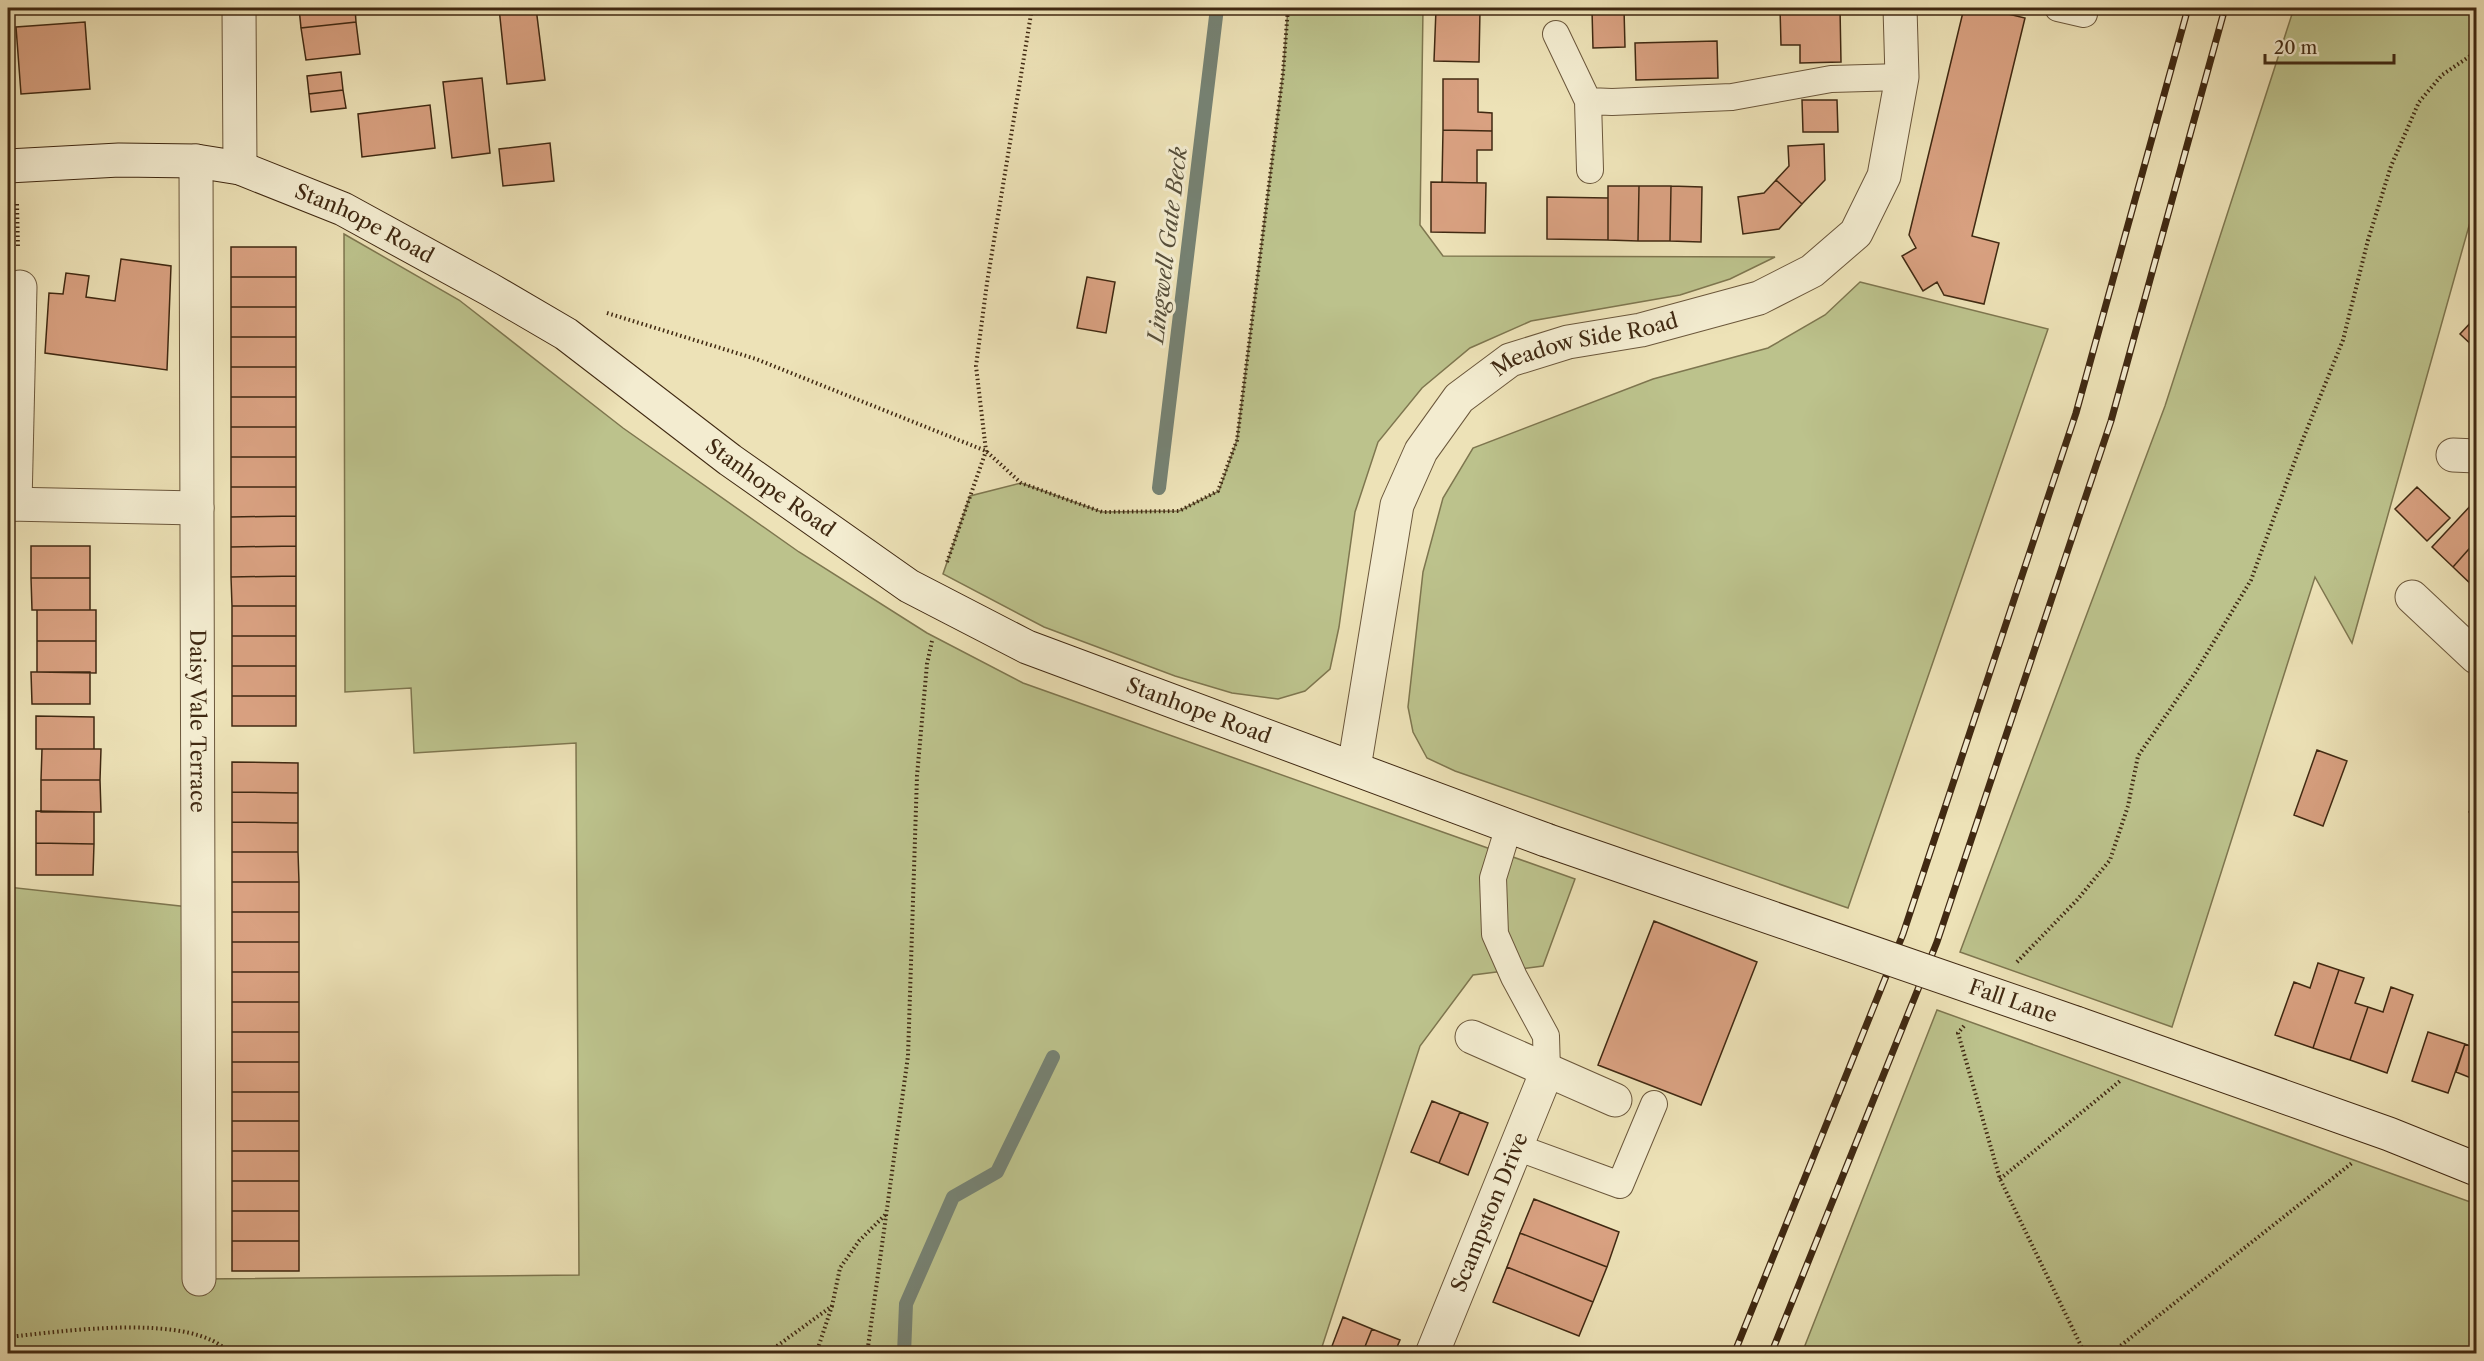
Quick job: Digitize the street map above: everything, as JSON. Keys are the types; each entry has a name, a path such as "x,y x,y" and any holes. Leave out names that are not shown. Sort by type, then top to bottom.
{"street":[{"path":"240,8 240,168"},
{"name":"Meadow Side Road","path":"1354,768 1397,505 1421,451 1459,398 1510,360 1568,342 1641,330 1759,298 1812,271 1856,233 1884,176 1902,77 1900,8"},
{"name":"Stanhope Road","path":"12,165 119,160 196,161 240,168 343,208 566,334 730,460 909,586 1027,646 1213,718 1546,840"},
{"name":"Daisy Vale Terrace","path":"196,161 199,1279"},
{"path":"20,287 11,504 197,508"},
{"path":"2412,597 2476,657"},
{"name":"Fall Lane","path":"1546,840 2076,1023 2389,1134 2476,1169"},
{"path":"1472,1037 1615,1100"},
{"name":"Scampston Drive","path":"1432,1353 1546,1071"}],"lane":[{"path":"2058,8 2084,14"},
{"path":"1556,34 1588,101 1590,170"},
{"path":"1588,101 1732,97 1831,79 1902,77"},
{"path":"1509,826 1493,878 1495,934 1514,978 1546,1036 1546,1071"},
{"path":"1516,1147 1620,1185 1654,1104"}],"path":[{"path":"946,562 986,451 976,366 987,283 1032,8"},
{"path":"566,334 589,308 756,358 986,451 1021,483 1102,512 1179,511 1218,491 1237,440 1283,73 1288,8"},
{"path":"2016,964 2077,900 2110,860 2128,807 2138,756 2195,673 2251,580 2301,444 2343,340 2368,240 2391,165 2419,102 2442,75 2476,52"},
{"path":"12,165 20,287"},
{"path":"867,1353 908,1056 916,776 927,664 932,640"},
{"path":"1966,1025 1958,1033 2000,1179 2085,1353"},
{"path":"2000,1179 2156,1052"},
{"path":"2110,1353 2389,1134"},
{"path":"816,1353 832,1306 840,1268 859,1241 887,1214"},
{"path":"766,1353 832,1306"},
{"path":"8,1337 82,1330 158,1327 201,1334 230,1353"}],"green space":[{"path":"1288,8 1423,8 1420,225 1443,256 1775,257 1730,279 1680,295 1531,321 1470,348 1422,388 1378,442 1355,512 1339,627 1330,669 1305,691 1278,699 1232,693 1175,676 1044,627 943,574 970,496 1021,483 1102,512 1179,511 1219,491 1237,440 1283,73"},
{"path":"2294,8 2476,8 2476,201 2352,643 2315,577 2172,1027 1960,952 2165,406"},
{"path":"344,234 459,300 623,428 799,552 927,633 1023,683 1575,879 1543,966 1473,975 1420,1046 1320,1353 8,1354 8,887 198,908 200,1279 579,1275 576,743 414,753 411,688 345,692"},
{"path":"1860,282 2048,329 1848,908 1455,771 1427,758 1413,732 1408,707 1423,572 1443,498 1473,448 1653,379 1768,348 1825,315"},
{"path":"1937,1010 2476,1204 2476,1353 1802,1353"}],"building":[{"path":"299,8 355,8 356,22 301,28"},
{"path":"499,8 536,8 545,80 507,84"},
{"path":"1430,8 1486,8 1486,10 1480,10"},
{"path":"1780,8 1840,8 1841,62 1800,63 1800,45 1781,45"},
{"path":"1964,8 1983,8 2025,18 1972,236 1999,243 1984,304 1944,295 1937,282 1923,291 1902,256 1916,248 1909,235"},
{"path":"1436,9 1480,10 1479,62 1434,61"},
{"path":"1624,9 1625,47 1593,48 1592,10"},
{"path":"85,22 90,89 21,94 16,27"},
{"path":"356,22 360,54 306,60 301,28"},
{"path":"1717,41 1718,78 1636,80 1635,43"},
{"path":"341,72 343,90 309,94 307,76"},
{"path":"482,78 490,153 452,158 443,82"},
{"path":"1443,79 1478,79 1478,112 1492,113 1492,131 1443,130"},
{"path":"343,90 346,108 311,112 309,94"},
{"path":"1802,100 1837,100 1838,132 1803,132"},
{"path":"430,105 435,148 362,157 358,114"},
{"path":"1443,130 1492,131 1492,150 1477,150 1477,183 1442,182"},
{"path":"550,143 554,181 503,186 499,149"},
{"path":"1824,144 1825,180 1802,204 1776,180 1789,166 1788,146"},
{"path":"1776,180 1802,204 1779,229 1743,234 1738,197 1764,193"},
{"path":"1431,182 1486,183 1485,233 1431,232"},
{"path":"1608,186 1639,186 1638,241 1608,240"},
{"path":"1639,186 1671,186 1670,241 1638,241"},
{"path":"1671,186 1702,187 1701,242 1670,241"},
{"path":"1547,197 1608,198 1608,240 1547,239"},
{"path":"231,247 296,247 296,277 231,277"},
{"path":"121,259 171,266 167,370 45,353 49,293 63,294 66,273 89,276 86,297 115,301"},
{"path":"231,277 296,277 296,307 231,307"},
{"path":"1087,277 1115,282 1106,333 1077,328"},
{"path":"231,307 296,307 296,337 231,337"},
{"path":"2476,317 2476,349 2460,334"},
{"path":"231,337 296,337 296,367 231,367"},
{"path":"231,367 296,367 296,397 231,397"},
{"path":"231,397 296,397 296,427 231,427"},
{"path":"231,427 296,427 296,457 231,457"},
{"path":"231,457 296,457 296,487 231,487"},
{"path":"231,487 296,487 296,516 231,517"},
{"path":"2417,487 2450,518 2427,541 2395,509"},
{"path":"2473,503 2476,506 2476,541 2453,567 2432,547"},
{"path":"296,516 296,546 231,547 231,517"},
{"path":"2476,541 2476,584 2474,587 2453,567"},
{"path":"31,546 90,546 90,578 31,578"},
{"path":"296,546 296,576 231,577 231,547"},
{"path":"296,576 296,606 232,606 231,577"},
{"path":"31,578 90,578 90,610 32,610"},
{"path":"232,606 296,606 296,636 232,636"},
{"path":"37,610 96,610 96,641 37,641"},
{"path":"232,636 296,636 296,666 232,666"},
{"path":"37,641 96,641 96,673 37,672"},
{"path":"232,666 296,666 296,696 232,696"},
{"path":"31,672 90,672 90,704 32,704"},
{"path":"232,696 296,696 296,726 232,726"},
{"path":"36,716 94,717 94,749 36,749"},
{"path":"42,749 101,749 100,780 41,780"},
{"path":"2317,750 2347,761 2323,826 2294,815"},
{"path":"232,762 298,763 298,793 232,792"},
{"path":"41,780 100,780 101,812 41,812"},
{"path":"232,792 298,793 298,823 232,822"},
{"path":"2476,803 2476,819 2469,812"},
{"path":"36,811 94,812 94,844 36,843"},
{"path":"232,822 298,823 298,852 232,852"},
{"path":"36,843 94,844 93,875 36,875"},
{"path":"232,852 298,852 299,882 232,882"},
{"path":"232,882 299,882 299,912 232,912"},
{"path":"232,912 299,912 299,942 232,942"},
{"path":"1654,921 1757,962 1701,1105 1598,1065"},
{"path":"232,942 299,942 299,972 232,972"},
{"path":"2318,963 2339,970 2313,1048 2275,1035 2294,982 2310,988"},
{"path":"2339,970 2364,978 2355,1003 2368,1007 2350,1060 2313,1048"},
{"path":"232,972 299,972 299,1002 232,1002"},
{"path":"2391,987 2413,995 2387,1073 2350,1060 2368,1007 2383,1012"},
{"path":"232,1002 299,1002 299,1032 232,1032"},
{"path":"232,1032 299,1032 299,1062 232,1062"},
{"path":"2428,1032 2465,1044 2448,1093 2412,1081"},
{"path":"2465,1044 2476,1048 2476,1061 2471,1078 2456,1072"},
{"path":"232,1062 299,1062 299,1092 232,1092"},
{"path":"232,1092 299,1092 299,1121 232,1121"},
{"path":"1432,1101 1460,1112 1439,1163 1411,1152"},
{"path":"1460,1112 1488,1123 1468,1175 1439,1163"},
{"path":"232,1121 299,1121 299,1151 232,1151"},
{"path":"232,1151 299,1151 299,1181 232,1181"},
{"path":"232,1181 299,1181 299,1211 232,1211"},
{"path":"1534,1199 1619,1232 1607,1267 1520,1233"},
{"path":"232,1211 299,1211 299,1241 232,1241"},
{"path":"1520,1233 1607,1267 1593,1302 1507,1267"},
{"path":"232,1241 299,1241 299,1271 232,1271"},
{"path":"1507,1267 1593,1302 1579,1336 1493,1302"},
{"path":"1343,1317 1372,1329 1362,1354 1329,1354"},
{"path":"1372,1329 1400,1340 1394,1354 1362,1354"}],"waterway":[{"name":"Lingwell Gate Beck","path":"1159,488 1217,8"},
{"path":"904,1354 906,1304 953,1197 997,1172 1053,1057"}],"railway":[{"path":"1734,1354 1903,934 2076,413 2188,8"},
{"path":"1771,1354 1937,942 2111,421 2225,8"}]}
